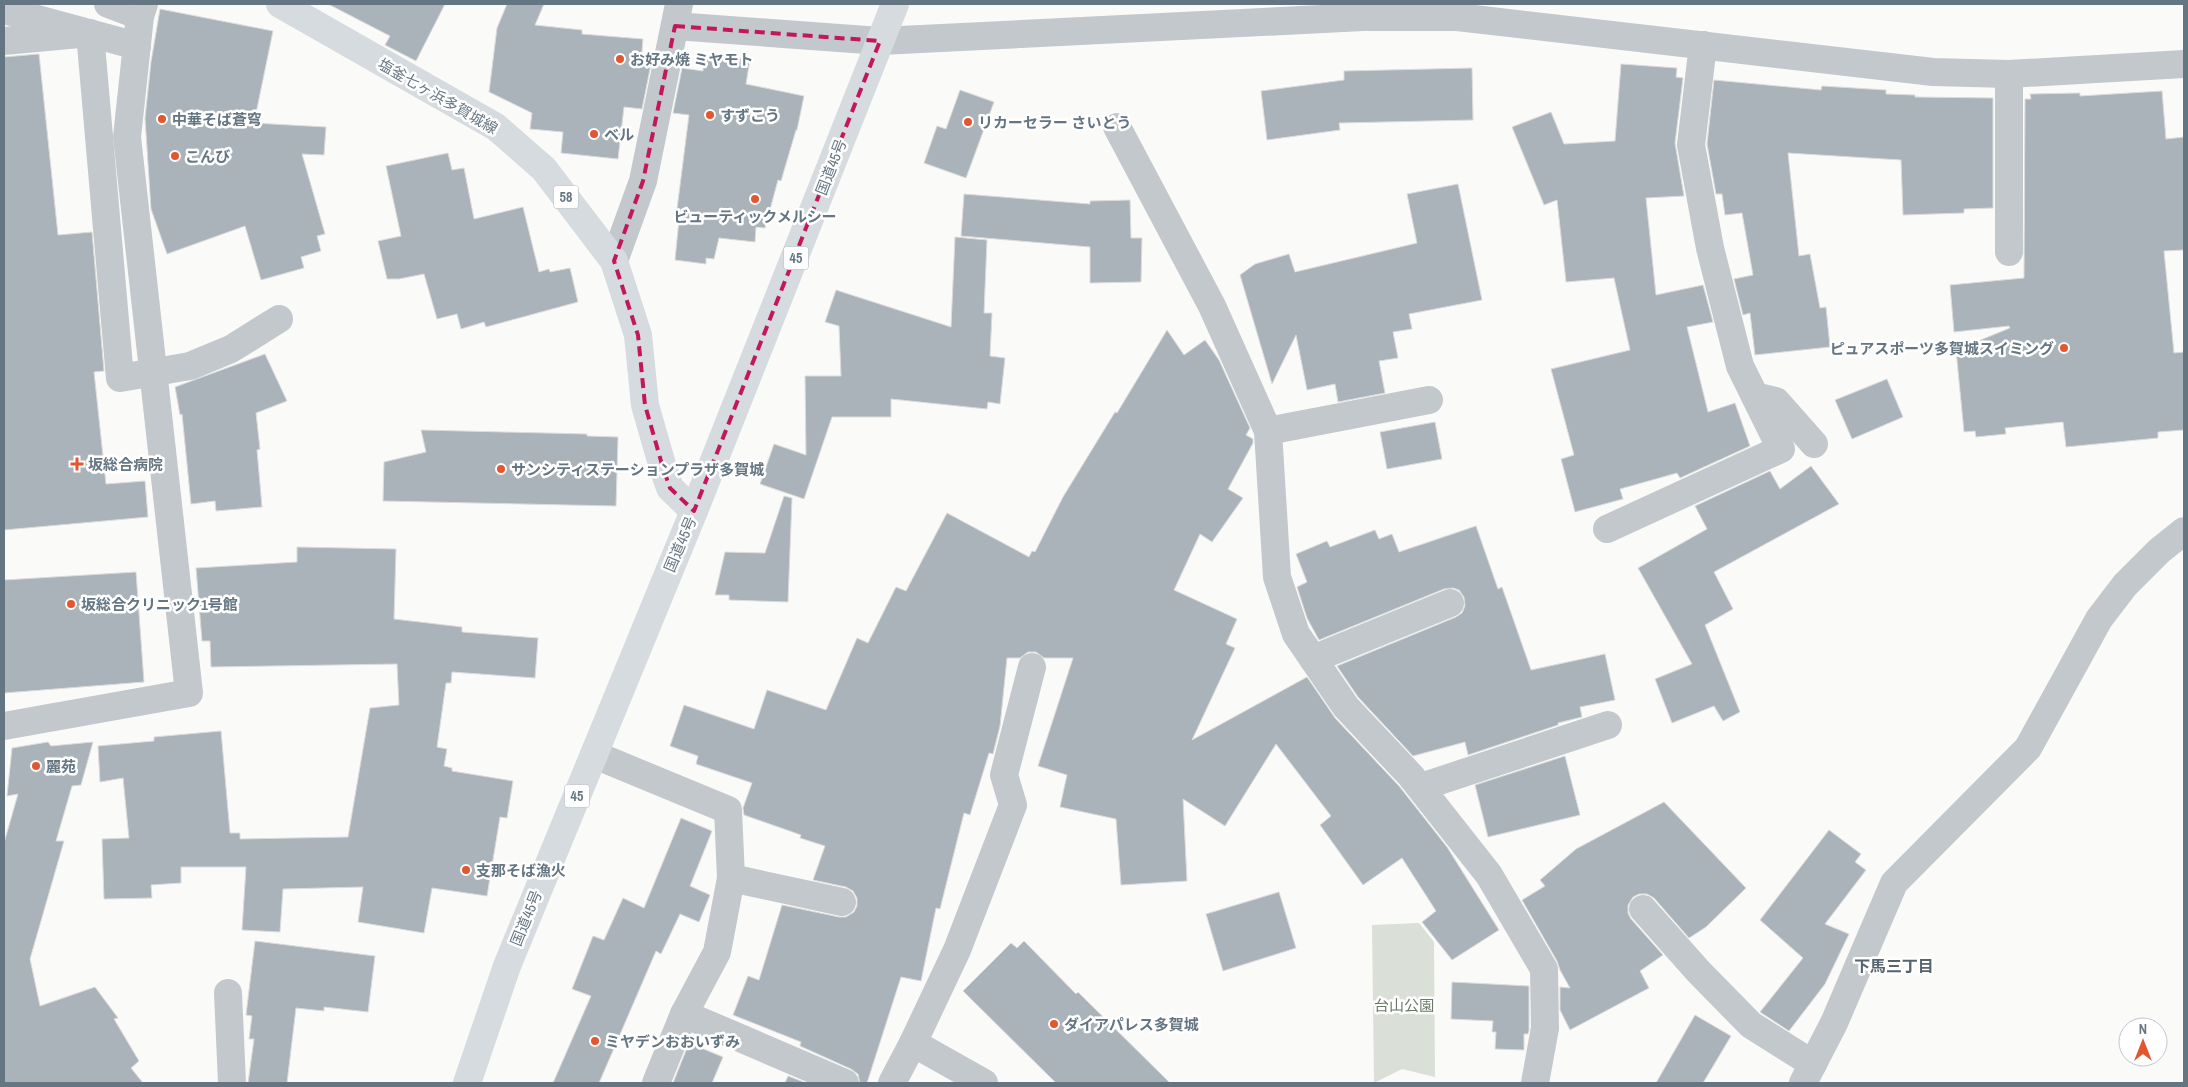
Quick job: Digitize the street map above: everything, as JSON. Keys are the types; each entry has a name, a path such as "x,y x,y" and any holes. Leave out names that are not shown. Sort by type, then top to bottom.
{"main road":[{"name":"塩釜七ヶ浜多賀城線","path":"280,4 496,127 544,169 614,260 638,335 645,405 663,468 670,488 694,511"},
{"name":"国道45号","path":"467,1083 507,966 555,845 595,755 694,511 895,4"}],"street":[{"path":"4,726 189,693 127,137 142,10 108,4"},
{"path":"4,10 137,46"},
{"path":"614,260 643,181 677,15 880,41 1363,17 1457,17 1933,72 2008,74 2184,64"},
{"path":"4,41 90,33"},
{"path":"90,33 120,378 155,381 231,349 279,319"},
{"path":"1607,529 1781,449 1738,357 1710,248 1691,145 1703,45"},
{"path":"2008,74 2008,252"},
{"path":"1117,127 1212,306 1268,431 1277,577 1296,634 1346,707 1421,787 1490,875 1544,969 1545,1028 1535,1083"},
{"path":"1755,396 1776,401 1814,444"},
{"path":"1268,431 1429,400"},
{"path":"1643,909 1698,971 1752,1024 1808,1073 1834,1023 1894,883 2028,748 2099,619 2125,585 2159,551 2184,531"},
{"path":"1313,659 1450,603"},
{"path":"892,1083 957,950 1013,805 1004,775 1032,667"},
{"path":"1421,787 1608,725"},
{"path":"595,755 728,810 731,878 717,952 684,1014 656,1083"},
{"path":"731,878 842,902"},
{"path":"228,993 232,1083"},
{"path":"684,1014 845,1083"},
{"path":"913,1042 984,1083"}],"highlighted area":[{"path":"675,26 880,41 694,511 670,488 663,468 645,405 638,335 614,261 643,181"}],"green space":[{"name":"台山公園","path":"1419,923 1434,942 1435,1077 1402,1069 1374,1083 1372,925"}],"building":[{"path":"328,4 445,4 416,61 385,45 390,36"},
{"path":"507,4 544,4 535,25 582,30 582,34 643,39 641,63 651,64 642,109 624,107 618,159 561,153 563,132 530,129 532,113 489,92 497,28"},
{"path":"160,9 273,31 254,123 326,127 324,155 302,154 325,234 317,236 321,251 301,257 304,268 261,280 245,226 167,254 151,209 145,118 151,62"},
{"path":"39,54 58,235 92,232 104,371 94,372 106,484 145,481 148,517 4,530 4,57"},
{"path":"704,56 750,59 746,84 804,96 797,130 781,181 778,180 765,228 756,227 755,242 719,238 714,259 706,258 706,264 675,260 680,209 677,209 689,115 673,113 682,68 703,71"},
{"path":"1621,64 1677,68 1676,77 1683,78 1675,143 1684,196 1646,198 1656,295 1703,285 1713,322 1687,327 1708,412 1735,403 1750,446 1680,478 1677,473 1620,489 1623,499 1575,512 1561,459 1574,455 1551,369 1630,350 1614,278 1566,282 1557,200 1544,205 1512,127 1551,112 1564,144 1615,141"},
{"path":"1472,68 1473,120 1339,123 1340,130 1267,140 1261,91 1344,80 1344,71"},
{"path":"1714,80 1821,90 1822,86 1886,90 1886,94 1915,95 1915,97 1993,98 1993,208 1964,209 1964,213 1903,215 1901,160 1788,153 1799,256 1810,254 1820,308 1826,307 1830,347 1755,355 1750,313 1743,315 1734,279 1753,275 1742,213 1725,215 1722,194 1716,194 1707,144"},
{"path":"960,90 994,102 966,178 924,163 937,126 946,129"},
{"path":"2162,91 2166,139 2184,137 2184,250 2164,251 2174,353 2184,352 2184,430 2158,432 2158,438 2066,447 2063,422 2005,428 2006,434 1976,437 1975,431 1964,432 1956,350 2010,328 2009,326 1954,332 1950,285 2024,278 2025,99 2031,99 2030,94 2080,93 2080,96"},
{"path":"448,153 452,170 464,168 474,219 523,207 539,272 549,269 550,272 570,268 578,302 486,327 484,322 461,329 457,314 437,319 424,274 399,279 387,279 378,241 401,236 386,166"},
{"path":"1458,184 1482,300 1409,314 1412,329 1393,332 1398,358 1379,361 1385,393 1338,402 1335,384 1307,390 1296,335 1272,384 1240,275 1255,264 1289,254 1295,272 1417,243 1407,194"},
{"path":"964,194 1090,204 1090,201 1130,200 1131,238 1142,238 1141,282 1090,283 1090,247 961,236"},
{"path":"955,237 987,240 984,313 992,313 990,356 1005,358 1000,404 988,402 987,409 891,399 891,417 832,417 804,499 760,484 774,444 806,455 805,376 841,376 839,326 825,322 836,290 951,327"},
{"path":"1167,330 1184,355 1205,340 1219,360 1250,428 1246,435 1253,439 1253,443 1228,489 1243,498 1212,542 1200,534 1174,590 1237,619 1226,644 1235,648 1192,740 1307,677 1335,718 1399,786 1447,847 1499,930 1452,960 1422,922 1436,911 1402,858 1363,885 1320,825 1331,816 1276,744 1225,826 1183,799 1187,881 1121,885 1116,819 1060,807 1067,775 1038,766 1073,658 1044,658 1036,652 1028,652 1020,658 1007,658 1000,726 993,754 989,753 970,815 964,813 940,909 936,908 921,981 901,977 867,1083 860,1083 858,1074 851,1069 800,1046 801,1042 733,1015 748,976 759,980 782,905 846,917 854,912 857,906 857,898 853,891 846,887 813,880 825,846 800,838 801,835 744,815 743,808 752,783 696,764 698,756 670,746 684,705 754,729 767,690 826,710 857,638 868,643 896,587 906,591 947,513 1029,557 1032,551 1035,552 1063,497"},
{"path":"265,354 287,401 256,413 260,449 257,450 262,507 216,511 215,501 191,504 182,414 180,415 175,387"},
{"path":"1887,379 1903,417 1852,439 1835,400"},
{"path":"1435,422 1442,459 1387,469 1380,432"},
{"name":"サンシティステーションプラザ多賀城","path":"421,430 587,434 587,436 618,437 616,506 383,501 384,462 426,452"},
{"path":"1811,466 1839,504 1714,572 1733,609 1705,625 1740,712 1723,721 1714,706 1672,723 1655,679 1692,664 1638,568 1707,529 1695,506 1770,471 1780,489"},
{"path":"784,496 792,498 788,602 729,600 729,595 715,595 725,552 765,553"},
{"path":"1476,526 1498,589 1502,587 1531,670 1605,654 1615,700 1580,707 1582,717 1558,723 1558,725 1468,755 1465,742 1413,756 1358,697 1337,666 1456,617 1462,613 1465,606 1464,597 1459,590 1453,588 1444,589 1319,640 1307,618 1297,587 1307,582 1296,554 1327,541 1330,547 1375,530 1379,539 1392,534 1399,552"},
{"path":"297,547 396,549 394,619 462,627 462,632 538,638 535,678 452,672 451,683 446,683 437,747 447,749 444,766 452,768 452,771 513,781 507,818 500,817 487,896 432,888 424,933 358,922 363,887 283,889 280,932 242,930 246,867 181,867 181,883 151,885 152,898 104,899 102,839 129,838 123,778 100,782 98,746 154,741 154,737 221,731 230,833 240,833 240,839 348,837 370,708 399,705 397,664 211,667 210,641 202,641 196,568 297,562"},
{"name":"坂総合クリニック1号館","path":"136,572 144,682 4,693 4,580"},
{"path":"48,742 51,746 93,742 81,785 72,786 56,841 64,841 30,959 40,1006 95,987 118,1018 114,1019 139,1061 131,1068 143,1083 4,1083 4,843 18,794 7,796 12,748"},
{"path":"1565,756 1580,815 1488,837 1475,785"},
{"path":"1664,802 1746,888 1706,927 1689,938 1654,898 1647,894 1639,894 1633,897 1628,905 1628,913 1631,919 1663,955 1640,971 1649,988 1570,1030 1560,1010 1560,987 1570,988 1557,961 1522,900 1545,886 1540,880 1576,849"},
{"path":"681,818 712,831 690,886 710,895 699,922 680,914 661,954 656,951 599,1083 553,1083 591,996 572,989 593,936 604,940 623,898 644,908"},
{"path":"1829,830 1861,854 1855,862 1866,870 1825,924 1849,934 1825,984 1789,1031 1760,1012 1803,958 1760,920"},
{"path":"1279,892 1296,948 1223,971 1206,914"},
{"path":"255,941 375,956 368,1012 324,1007 324,1011 296,1008 287,1083 248,1083 254,1039 249,1039 252,1016 246,1015"},
{"name":"ダイアパレス多賀城","path":"1024,941 1076,994 1078,992 1170,1083 1056,1083 963,991 1011,943 1017,948"},
{"path":"1452,982 1529,986 1529,1031 1528,1034 1524,1034 1524,1050 1495,1049 1496,1032 1492,1032 1493,1021 1451,1019"},
{"path":"1695,1015 1731,1036 1703,1083 1656,1083"},
{"path":"689,1043 723,1057 712,1083 673,1083"},
{"path":"788,1076 806,1083 785,1083"}],"place":[{"name":"お好み焼 ミヤモト","path":"620,59"},
{"name":"すずこう","path":"710,115"},
{"name":"中華そば蒼穹","path":"162,119"},
{"name":"リカーセラー さいとう","path":"968,122"},
{"name":"ベル","path":"594,134"},
{"name":"こんび","path":"175,156"},
{"name":"ビューティックメルシー","path":"755,199"},
{"name":"ピュアスポーツ多賀城スイミング","path":"2064,348"},
{"name":"坂総合病院","path":"77,464"},
{"name":"サンシティステーションプラザ多賀城","path":"501,469"},
{"name":"坂総合クリニック1号館","path":"71,604"},
{"name":"麗苑","path":"36,766"},
{"name":"支那そば漁火","path":"466,870"},
{"name":"ダイアパレス多賀城","path":"1054,1024"},
{"name":"ミヤデンおおいずみ","path":"595,1041"}],"district":[{"name":"下馬三丁目","path":"1894,966"}]}
